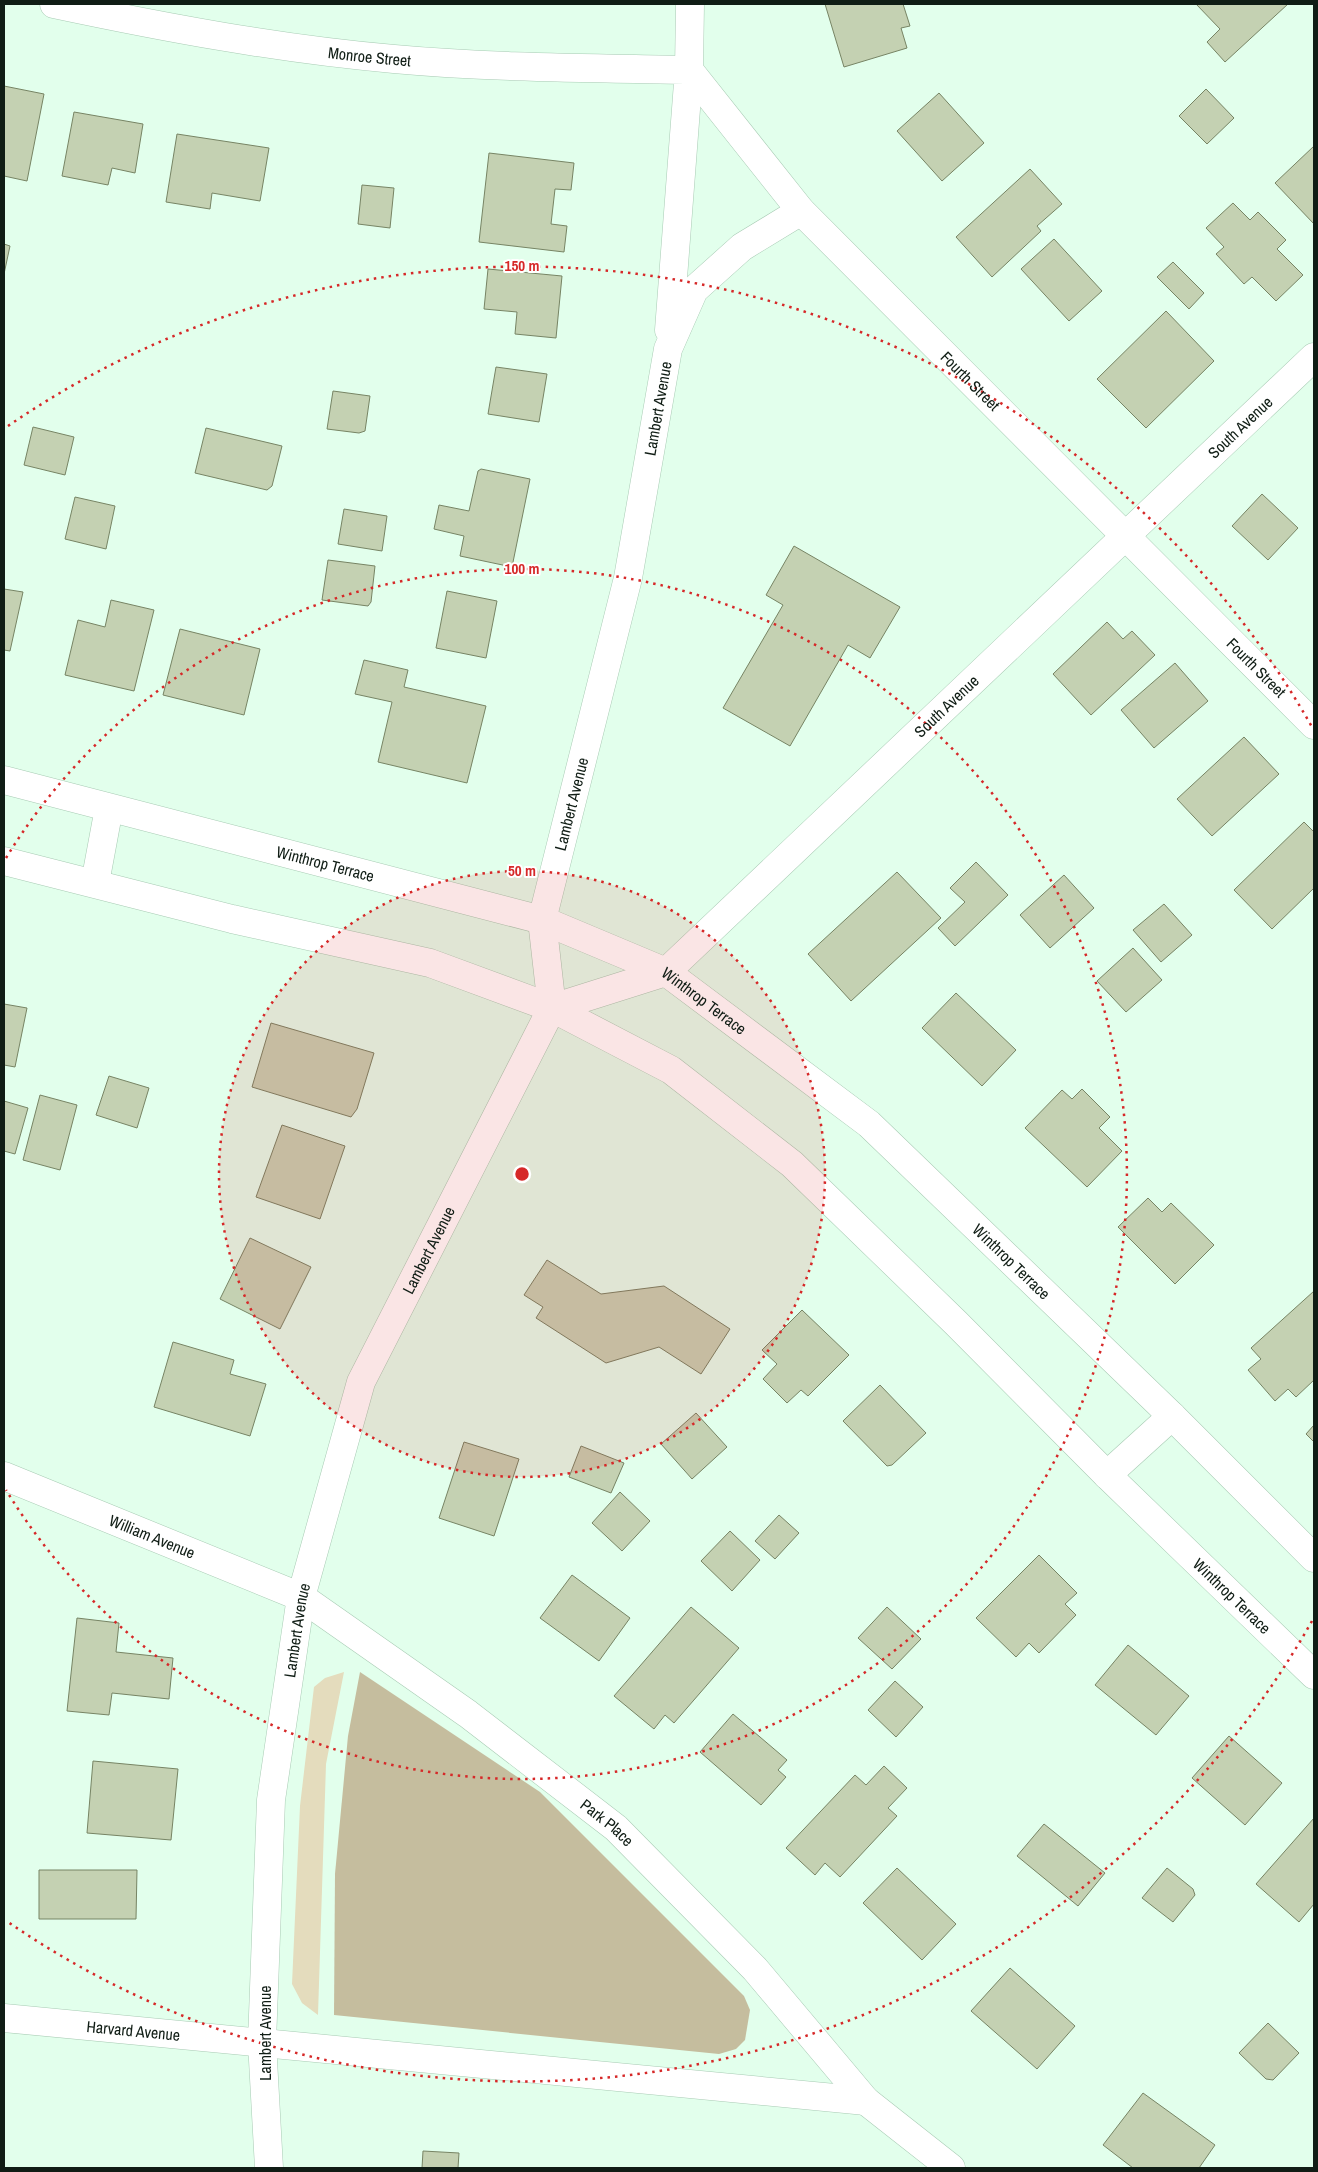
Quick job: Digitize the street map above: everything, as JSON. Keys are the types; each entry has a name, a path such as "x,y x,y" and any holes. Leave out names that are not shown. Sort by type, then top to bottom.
{"street":[{"name":"Monroe Street","path":"54,4 179,29 281,46 394,59 508,67 689,70"},
{"path":"689,70 690,4"},
{"name":"Fourth Street","path":"689,70 801,211 1128,536 1314,725"},
{"name":"Lambert Avenue","path":"269,2168 262,2042 271,1800 301,1597 361,1382 552,1008 542,920 628,578 668,349 689,70"},
{"name":"Lambert Avenue","path":"668,349 694,290 742,247 801,211"},
{"name":"South Avenue","path":"552,1008 666,972 1128,536 1314,357"},
{"name":"Winthrop Terrace","path":"4,780 542,920 666,972 869,1124 1172,1416 1314,1558"},
{"path":"95,883 109,808"},
{"name":"Winthrop Terrace","path":"4,861 232,919 430,964 552,1008 671,1070 792,1164 956,1323 1107,1475 1314,1674"},
{"path":"1107,1475 1172,1416"},
{"name":"William Avenue","path":"4,1476 301,1597"},
{"name":"Park Place","path":"301,1597 468,1714 616,1828 755,1969 866,2101 951,2168"},
{"name":"Harvard Avenue","path":"4,2018 262,2042"},
{"path":"262,2042 866,2101"}],"shaded area":[{"path":"344,1672 326,1764 318,2015 302,2003 292,1984 300,1806 314,1687 325,1678"},
{"path":"360,1672 540,1792 744,1996 750,2010 745,2040 736,2049 719,2054 334,2015 335,1874 348,1736"}],"building":[{"path":"825,4 903,4 910,26 901,28 907,48 844,67"},
{"path":"1196,4 1288,4 1225,62 1207,42 1220,29"},
{"path":"4,86 44,94 27,181 4,176"},
{"path":"1206,89 1234,118 1207,144 1179,116"},
{"path":"939,93 984,143 942,181 897,131"},
{"path":"74,112 143,124 135,173 112,168 108,185 62,176"},
{"path":"177,134 269,148 260,201 212,193 210,209 166,202"},
{"path":"1314,146 1314,224 1275,183"},
{"path":"489,153 574,163 571,190 555,189 551,224 567,226 564,252 479,242"},
{"path":"1030,169 1062,204 1037,226 1041,231 992,277 956,237"},
{"path":"362,185 394,188 390,228 358,224"},
{"path":"1233,203 1250,220 1258,212 1286,240 1277,249 1303,275 1276,301 1252,277 1244,284 1216,254 1224,247 1206,228"},
{"path":"1054,239 1102,291 1069,321 1021,269"},
{"path":"4,244 10,246 4,274"},
{"path":"1173,262 1204,293 1189,309 1157,277"},
{"path":"488,269 562,276 556,338 515,334 517,312 484,309"},
{"path":"1166,311 1214,361 1146,428 1097,379"},
{"path":"496,367 547,374 539,422 488,414"},
{"path":"333,391 370,396 365,431 359,433 327,429"},
{"path":"33,427 74,437 65,475 24,465"},
{"path":"206,428 282,446 272,486 267,490 195,473"},
{"path":"481,469 530,479 512,567 460,556 464,536 434,529 439,505 469,511 478,471"},
{"path":"1262,494 1298,528 1268,560 1232,526"},
{"path":"75,497 115,506 106,549 65,539"},
{"path":"344,509 387,516 382,551 338,544"},
{"path":"794,546 900,607 870,658 848,645 790,746 723,708 783,605 766,595"},
{"path":"328,560 375,566 371,602 368,606 322,600"},
{"path":"4,589 23,592 10,651 4,650"},
{"path":"447,591 497,601 486,658 436,648"},
{"path":"111,600 154,610 134,691 65,675 78,620 105,627"},
{"path":"1107,622 1123,639 1132,631 1155,655 1091,715 1053,674"},
{"path":"180,629 260,649 244,715 163,695"},
{"path":"364,660 408,670 404,687 486,706 467,783 378,762 392,702 355,694"},
{"path":"1175,663 1208,701 1154,748 1121,710"},
{"path":"1244,737 1279,774 1212,836 1177,799"},
{"path":"1304,822 1314,832 1314,888 1272,929 1234,890"},
{"path":"976,862 1008,895 955,946 938,928 965,902 950,888"},
{"path":"897,872 941,918 851,1001 808,954"},
{"path":"1064,875 1094,908 1050,948 1020,915"},
{"path":"1164,904 1192,935 1161,962 1133,930"},
{"path":"1133,948 1162,980 1126,1012 1097,981"},
{"path":"956,993 1016,1050 982,1086 922,1028"},
{"path":"4,1004 27,1008 15,1067 4,1065"},
{"path":"271,1023 374,1053 357,1109 351,1117 252,1087"},
{"path":"109,1076 149,1088 137,1128 96,1115"},
{"path":"1082,1089 1110,1117 1099,1128 1122,1151 1087,1187 1025,1128 1062,1090 1072,1099"},
{"path":"40,1095 77,1105 60,1170 23,1160"},
{"path":"4,1101 28,1108 15,1154 4,1151"},
{"path":"282,1125 345,1146 320,1219 256,1197"},
{"path":"1148,1198 1162,1212 1171,1203 1214,1245 1175,1284 1118,1227"},
{"path":"250,1238 311,1267 280,1329 220,1299"},
{"path":"547,1260 601,1294 664,1286 730,1329 701,1374 659,1347 606,1363 536,1318 543,1307 524,1295"},
{"path":"1314,1291 1314,1380 1296,1397 1288,1389 1275,1401 1248,1370 1261,1359 1251,1348"},
{"path":"802,1310 849,1355 808,1396 801,1390 787,1403 763,1379 777,1364 762,1350"},
{"path":"173,1342 234,1360 230,1374 266,1384 250,1436 154,1407"},
{"path":"880,1385 926,1433 892,1465 887,1466 843,1421"},
{"path":"696,1413 727,1447 692,1479 661,1444"},
{"path":"1314,1425 1314,1442 1306,1434"},
{"path":"464,1442 519,1459 494,1536 439,1518"},
{"path":"581,1446 624,1463 611,1493 569,1477"},
{"path":"620,1492 650,1521 622,1551 592,1523"},
{"path":"779,1515 799,1533 775,1559 755,1541"},
{"path":"730,1531 760,1560 732,1591 701,1561"},
{"path":"1039,1555 1077,1593 1065,1604 1076,1615 1039,1653 1029,1643 1016,1657 976,1618"},
{"path":"572,1575 630,1618 599,1661 540,1618"},
{"path":"691,1607 739,1648 674,1723 665,1715 654,1729 614,1696"},
{"path":"887,1607 921,1639 892,1669 858,1638"},
{"path":"77,1618 119,1623 116,1652 173,1658 169,1699 112,1693 109,1715 67,1711"},
{"path":"1128,1645 1189,1696 1156,1735 1095,1685"},
{"path":"895,1681 923,1707 896,1737 868,1710"},
{"path":"733,1714 787,1760 778,1770 786,1777 761,1805 700,1752"},
{"path":"1229,1736 1282,1783 1245,1825 1192,1778"},
{"path":"93,1761 178,1769 171,1840 87,1833"},
{"path":"884,1766 907,1788 888,1808 897,1816 840,1877 825,1863 815,1875 786,1848 855,1775 866,1785"},
{"path":"1314,1818 1314,1904 1299,1922 1256,1884"},
{"path":"1044,1824 1105,1873 1078,1906 1017,1856"},
{"path":"897,1868 956,1924 922,1960 863,1903"},
{"path":"1167,1868 1193,1889 1195,1895 1173,1922 1142,1898"},
{"path":"39,1870 137,1870 136,1919 39,1919"},
{"path":"1010,1968 1075,2026 1037,2069 971,2011"},
{"path":"1268,2023 1299,2053 1273,2080 1266,2079 1239,2053"},
{"path":"1143,2093 1215,2145 1199,2168 1133,2168 1103,2145"},
{"path":"423,2151 459,2153 458,2168 422,2168"}]}
